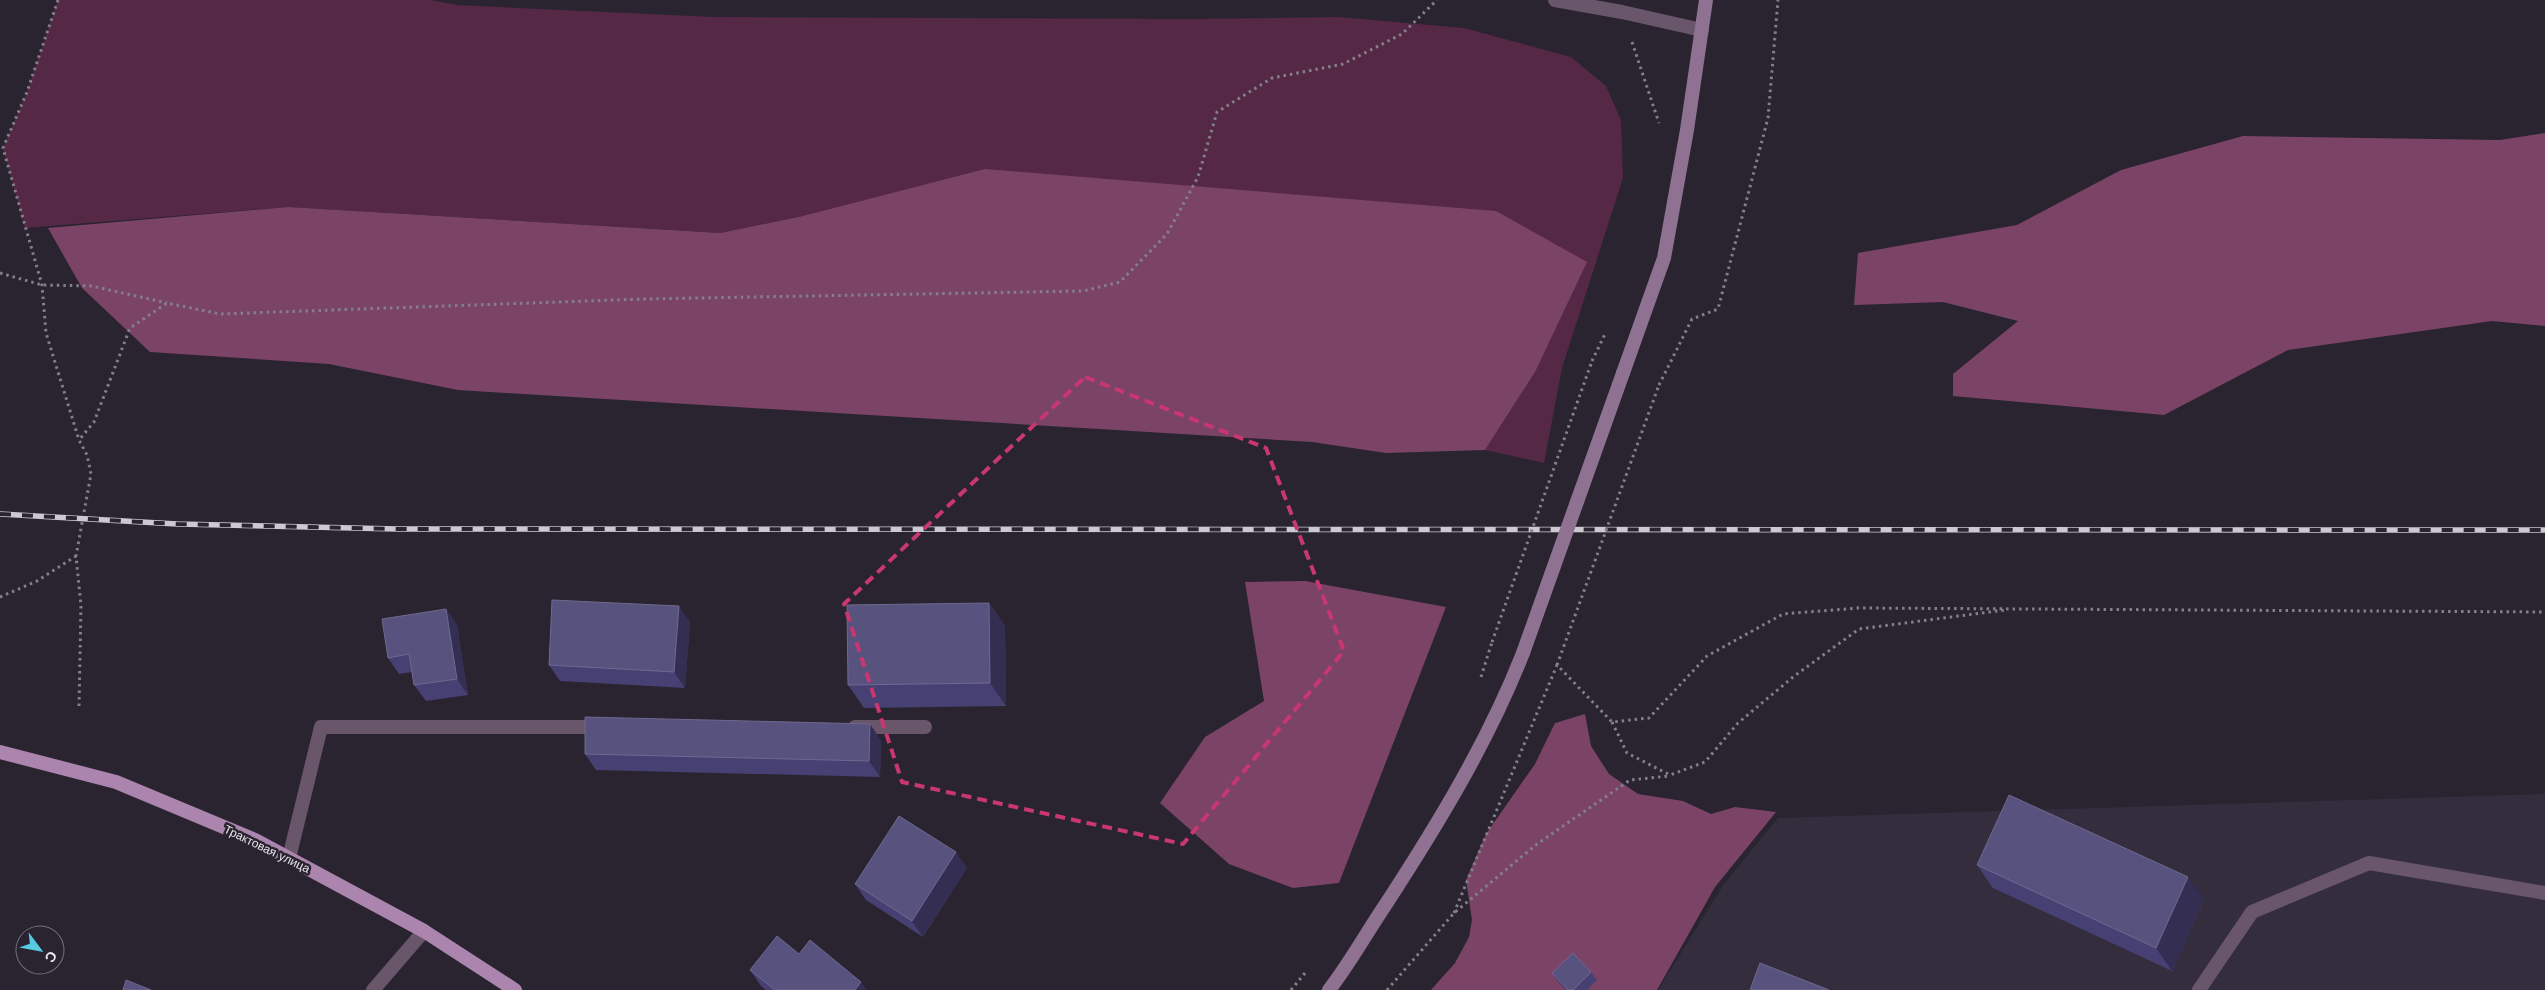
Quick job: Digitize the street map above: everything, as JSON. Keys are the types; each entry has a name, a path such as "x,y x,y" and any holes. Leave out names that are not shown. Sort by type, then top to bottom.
{"main road":[{"path":"1329,990 1420,852 1479,748 1505,698 1524,653 1664,258 1687,130 1706,0"},
{"name":"Трактовая улица","path":"0,752 116,782 255,840 424,931 514,990"}],"street":[{"path":"1555,0 1622,12 1702,30"},
{"path":"289,858 321,728 618,727"},
{"path":"836,727 925,727"},
{"path":"2199,990 2252,912 2369,863 2545,893"},
{"path":"373,990 424,931"}],"path":[{"path":"3,148 27,92 58,0"},
{"path":"0,273 42,285 92,286 220,314 634,300 1084,291 1120,282 1167,234 1198,178 1217,112 1272,78 1343,64 1402,34 1437,0"},
{"path":"1454,913 1557,665 1659,385 1692,319 1718,309 1768,118 1778,0"},
{"path":"1622,12 1661,129"},
{"path":"0,142 42,285 46,333 91,474 76,556 81,606 79,706"},
{"path":"79,440 94,422 130,328 167,303"},
{"path":"1492,642 1592,361 1608,328"},
{"path":"0,598 37,581 76,556"},
{"path":"1612,722 1650,718 1707,656 1783,614 1858,608 2545,612"},
{"path":"1387,990 1454,913 1537,844 1630,780 1670,776 1705,762 1738,723 1793,677 1859,629 2019,608"},
{"path":"1557,665 1612,722 1627,753 1670,776"}],"highlighted area":[{"path":"1085,377 1266,448 1344,651 1183,844 902,782 844,604"}],"shaded area":[{"path":"58,0 430,0 457,5 714,17 1191,19 1338,17 1464,28 1571,57 1606,86 1621,120 1623,178 1562,368 1544,463 1485,450 1535,372 803,216 720,233 288,207 25,228 3,148 27,92"},
{"path":"2545,133 2545,326 2492,321 2288,350 2164,415 1953,396 1953,374 2018,321 1943,302 1854,305 1858,253 2017,225 2121,170 2243,136 2500,140"},
{"path":"985,169 1496,211 1587,262 1535,372 1485,450 1386,453 1312,442 458,390 329,364 150,352 82,288 48,228 288,207 720,233 803,216"},
{"path":"1305,581 1446,607 1339,883 1293,888 1229,864 1160,803 1205,737 1264,701 1245,582"},
{"path":"1585,714 1591,746 1609,774 1638,794 1683,801 1711,814 1735,807 1776,812 1715,887 1657,990 1431,990 1455,963 1469,937 1472,920 1466,880 1486,834 1535,764 1555,723"},
{"path":"2545,794 2545,990 1658,990 1724,884 1778,818"}],"building":[{"path":"552,600 679,606 674,672 549,665"},
{"path":"989,603 990,683 848,685 847,605"},
{"path":"446,609 457,679 414,685 409,654 388,658 382,619"},
{"path":"585,717 870,724 869,761 585,754"},
{"path":"2009,795 2188,877 2156,948 1977,865"},
{"path":"899,816 956,852 912,921 855,884"},
{"path":"777,936 799,954 810,940 861,982 855,990 775,990 750,970"},
{"path":"1573,953 1591,972 1573,990 1568,990 1552,973"},
{"path":"1760,963 1829,990 1750,990"},
{"path":"126,980 151,990 123,990"}],"railway":[{"path":"0,514 177,524 397,529 2545,530"}]}
